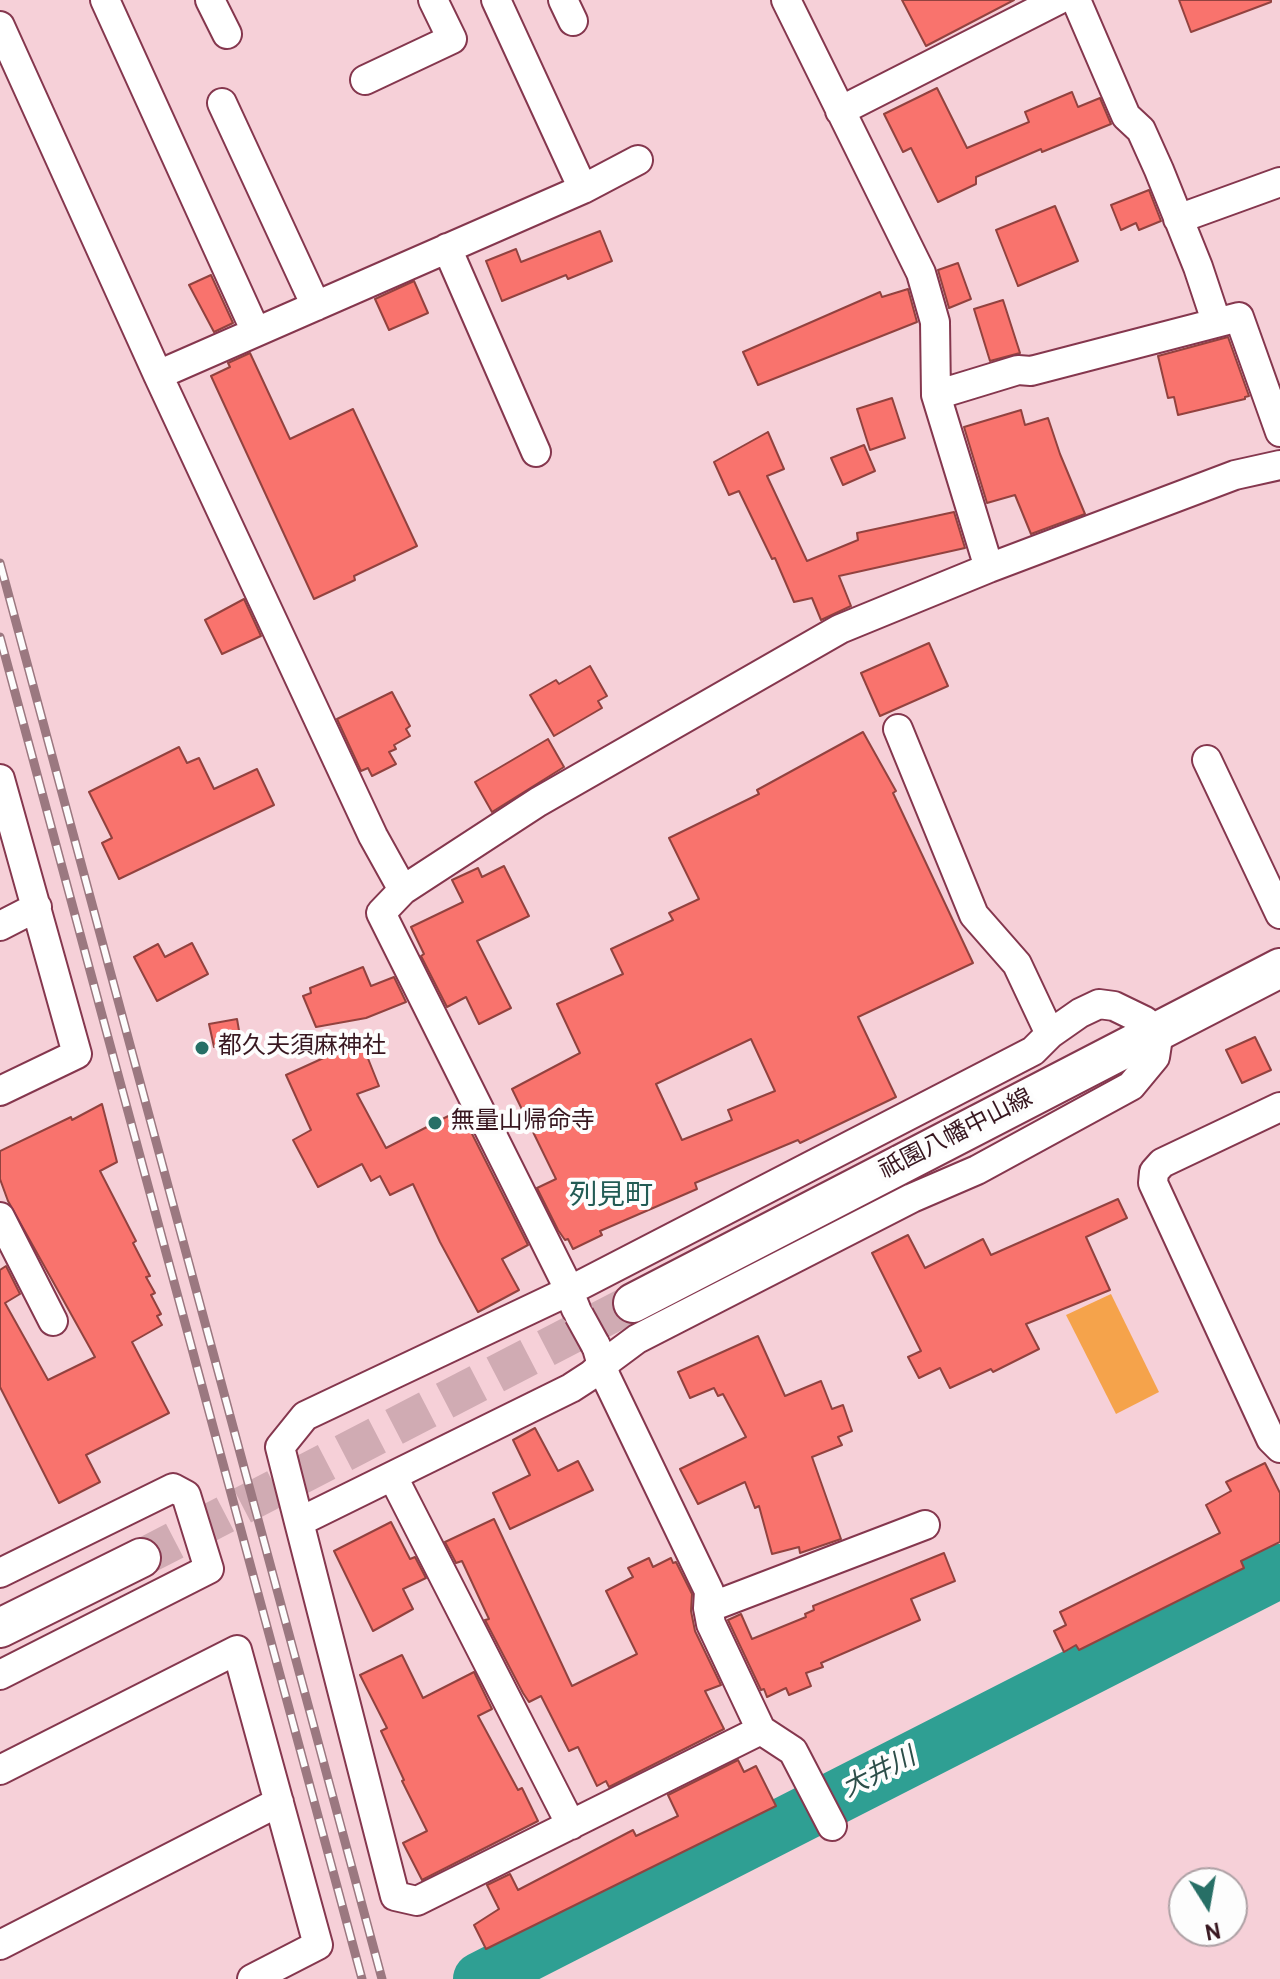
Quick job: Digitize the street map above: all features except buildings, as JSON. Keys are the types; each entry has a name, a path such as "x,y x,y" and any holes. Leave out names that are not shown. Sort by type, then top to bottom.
{"main road":[{"name":"祇園八幡中山線","path":"633,1303 1280,968"},
{"path":"0,1628 141,1558"}],"street":[{"path":"105,0 256,332"},
{"path":"210,0 227,34"},
{"path":"365,80 452,39 433,0"},
{"path":"496,0 583,189"},
{"path":"786,0 921,273 935,322 936,395 989,568"},
{"path":"840,111 1058,0"},
{"path":"1076,0 1126,116 1141,130 1216,321"},
{"path":"0,26 158,375 373,836 403,890"},
{"path":"222,103 316,306"},
{"path":"158,375 583,189 638,160"},
{"path":"1178,219 1280,182"},
{"path":"447,248 536,452"},
{"path":"936,395 1018,370 1031,371 1239,317 1280,432"},
{"path":"825,1812 793,1751 761,1730 711,1624 709,1591 574,1303 381,913 403,890 538,802 840,629 989,568 1235,475 1280,465"},
{"path":"898,729 974,915 1017,964 1050,1034"},
{"path":"1207,760 1280,914"},
{"path":"0,779 77,1054 0,1091"},
{"path":"0,926 37,907"},
{"path":"299,1522 571,1388 598,1354 637,1339 912,1198 977,1170 1131,1086 1155,1057 1157,1044 1145,1021 1131,1013 1099,1004 1080,1013 1050,1034 1033,1051 574,1303 305,1416 280,1447 299,1522 395,1896 417,1901 761,1730"},
{"path":"1278,1113 1162,1163 1154,1172 1153,1183 1271,1439 1280,1448"},
{"path":"0,1217 53,1321"},
{"path":"393,1477 571,1825"},
{"path":"0,1573 173,1488 186,1495 209,1569 0,1675"},
{"path":"708,1608 925,1525"},
{"path":"0,1770 237,1650 318,1945 252,1979"},
{"path":"0,1945 279,1802"}],"shaded area":[{"path":"1111,1294 1159,1392 1116,1414 1066,1315"}],"waterway":[{"name":"大井川","path":"480,1979 1280,1571"}],"tunnel":[{"path":"141,1558 633,1303"}],"railway":[{"path":"0,563 382,1979"},
{"path":"0,637 362,1979"}],"place":[{"name":"都久夫須麻神社","path":"202,1048"},
{"name":"無量山帰命寺","path":"435,1123"}],"district":[{"name":"列見町","path":"611,1198"}]}
